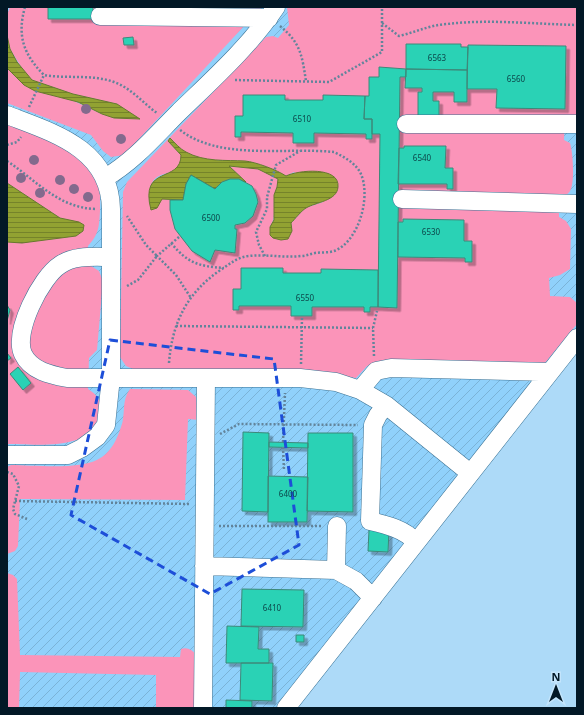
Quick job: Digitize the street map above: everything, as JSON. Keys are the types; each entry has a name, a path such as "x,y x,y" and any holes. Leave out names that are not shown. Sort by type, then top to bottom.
{"lane":[{"path":"100,16 272,12"},
{"path":"105,178 124,167 170,122 255,35 272,12"},
{"path":"7,115 56,134 79,147 92,160 105,178 111,193 111,377 106,424 97,437 82,448 68,455 7,455"},
{"path":"406,124 577,124"},
{"path":"402,199 577,204"},
{"path":"110,257 79,257 60,264 38,289 24,326 21,343 23,354 34,367 48,374 67,378 293,378 336,382 360,390 386,405 470,473"},
{"path":"286,708 577,338"},
{"path":"360,390 376,371 391,368 550,372"},
{"path":"203,708 206,378"},
{"path":"386,405 378,415 373,425 370,521 391,526 410,536 416,542"},
{"path":"336,570 337,526"},
{"path":"204,566 336,570 356,581 373,598"}],"path":[{"path":"25,7 22,18 22,35 27,56 44,75 98,78 115,82 134,93 155,112 184,133 202,143 221,148 334,152 347,158 359,172 364,186 365,202 361,219 348,242 334,251 301,256 239,258 224,268 197,290 181,312 171,344 168,378"},
{"path":"213,79 329,82 382,52 382,7"},
{"path":"272,12 292,36 303,58 306,81"},
{"path":"382,23 399,36 419,29 447,24 577,25"},
{"path":"35,91 44,75"},
{"path":"264,256 259,246 256,232 266,209 271,180 276,165 301,151"},
{"path":"180,237 171,242 157,256 176,275 191,298"},
{"path":"171,242 181,254 194,264 204,267 224,268"},
{"path":"376,371 373,328 377,311"},
{"path":"283,442 284,424 302,327 302,318"},
{"path":"176,326 373,328"},
{"path":"206,436 218,435 238,424 373,425"},
{"path":"283,447 284,471"},
{"path":"7,472 13,474 19,486 13,509 15,514 27,519"},
{"path":"15,501 205,504"},
{"path":"205,526 337,526"}],"highlighted area":[{"path":"110,340 274,359 299,545 210,594 71,515"}],"shaded area":[{"path":"7,7 577,7 577,353 298,708 7,708"},
{"path":"10,7 264,7 260,9 124,155 111,157 103,151 91,135 7,103 7,68 13,73 102,114 121,118 117,104 73,94 32,80 25,73 10,49 7,37 7,15"},
{"path":"287,7 577,7 577,117 565,116 564,140 570,143 571,147 573,160 573,181 569,192 566,195 559,197 559,217 566,221 571,229 570,269 560,275 549,278 550,296 570,297 577,303 577,324 544,364 385,360 367,366 356,378 328,374 133,369 126,366 120,357 123,192 127,182 266,37 273,36 278,38 289,25","holes":["170,138 186,153 200,158 250,162 277,171 286,176 294,172 323,202 305,208 291,223 292,231 270,227 274,215 274,199 278,179 258,169 229,166 245,181 231,180 218,185 191,175 186,184 183,200 162,199 149,203 150,188 155,178 174,170 180,162 181,155 168,141"]},
{"path":"7,35 10,49 17,62 32,80 73,94 117,104 140,119 114,118 102,114 78,102 35,91 24,85 7,68"},
{"path":"7,122 30,131 71,153 92,171 99,188 99,226 94,238 88,246 88,264 99,271 103,281 97,350 89,358 88,389 95,394 98,399 100,414 96,426 88,435 76,440 62,443 47,445 7,444 7,242 27,241 40,238 69,220 60,218 7,183"},
{"path":"170,138 184,151 208,159 250,162 277,171 286,176 308,171 326,173 337,180 337,192 330,198 302,211 291,223 292,231 288,239 281,240 273,238 270,235 270,227 274,220 274,195 278,179 258,169 229,166 246,182 233,180 221,184 215,189 191,175 186,184 183,200 162,199 157,208 151,210 149,196 151,186 155,180 175,169 179,164 181,155 168,141"},
{"path":"7,183 60,218 79,222 84,225 83,231 76,236 22,243 7,242"},
{"path":"130,389 188,390 196,397 199,420 188,419 185,500 20,499 18,546 15,551 7,554 7,467 11,465 71,466 94,461 102,457 111,448 118,436 127,394"},
{"path":"7,573 13,575 17,579 20,655 180,657 181,649 189,649 196,655 195,708 156,708 156,675 20,672 19,708 7,708"}],"building":[{"path":"48,7 93,7 93,19 48,19"},
{"path":"161,7 192,7 192,12 161,11"},
{"path":"133,37 134,45 124,45 123,38"},
{"path":"406,44 461,44 461,47 468,47 467,70 406,69"},
{"path":"468,45 566,46 565,109 496,108 497,89 467,89"},
{"path":"379,67 406,69 406,77 400,77 397,308 378,307 380,134 372,134 372,119 364,119 365,96 369,96 369,77 379,77"},
{"path":"406,69 467,70 467,102 454,102 454,92 433,92 433,101 439,101 439,121 418,121 418,92 422,92 422,88 405,88"},
{"path":"243,95 285,95 285,100 323,100 323,95 365,96 364,119 372,119 372,139 366,139 366,134 314,133 314,143 293,143 293,133 241,132 241,137 235,137 235,116 243,116"},
{"path":"404,146 446,146 445,168 453,168 453,189 447,189 447,184 398,184 399,148 404,148"},
{"path":"191,175 215,189 222,182 230,179 239,179 252,186 258,202 253,216 245,223 235,225 235,229 237,229 235,253 215,250 210,262 192,251 175,229 170,210 170,200 183,200 186,184"},
{"path":"403,219 464,220 464,241 472,241 472,262 465,262 465,258 398,257 398,222 403,222"},
{"path":"241,268 283,268 283,273 321,273 321,269 378,270 378,307 370,307 370,312 364,312 364,307 312,307 312,316 291,316 291,306 239,306 239,310 233,310 233,289 241,289"},
{"path":"7,305 10,310 7,321"},
{"path":"7,353 11,358 7,361"},
{"path":"18,367 31,383 23,390 10,374"},
{"path":"243,432 269,433 268,512 242,511"},
{"path":"308,433 353,433 353,512 307,511"},
{"path":"269,442 308,443 308,448 269,447"},
{"path":"268,476 308,477 307,522 268,522"},
{"path":"369,530 389,530 388,552 368,551"},
{"path":"242,589 304,590 303,627 241,626"},
{"path":"227,626 259,627 258,649 269,649 269,663 226,663"},
{"path":"296,635 304,635 304,642 296,642"},
{"path":"241,663 273,663 272,701 240,700"},
{"path":"226,700 252,701 252,708 226,708"}]}
